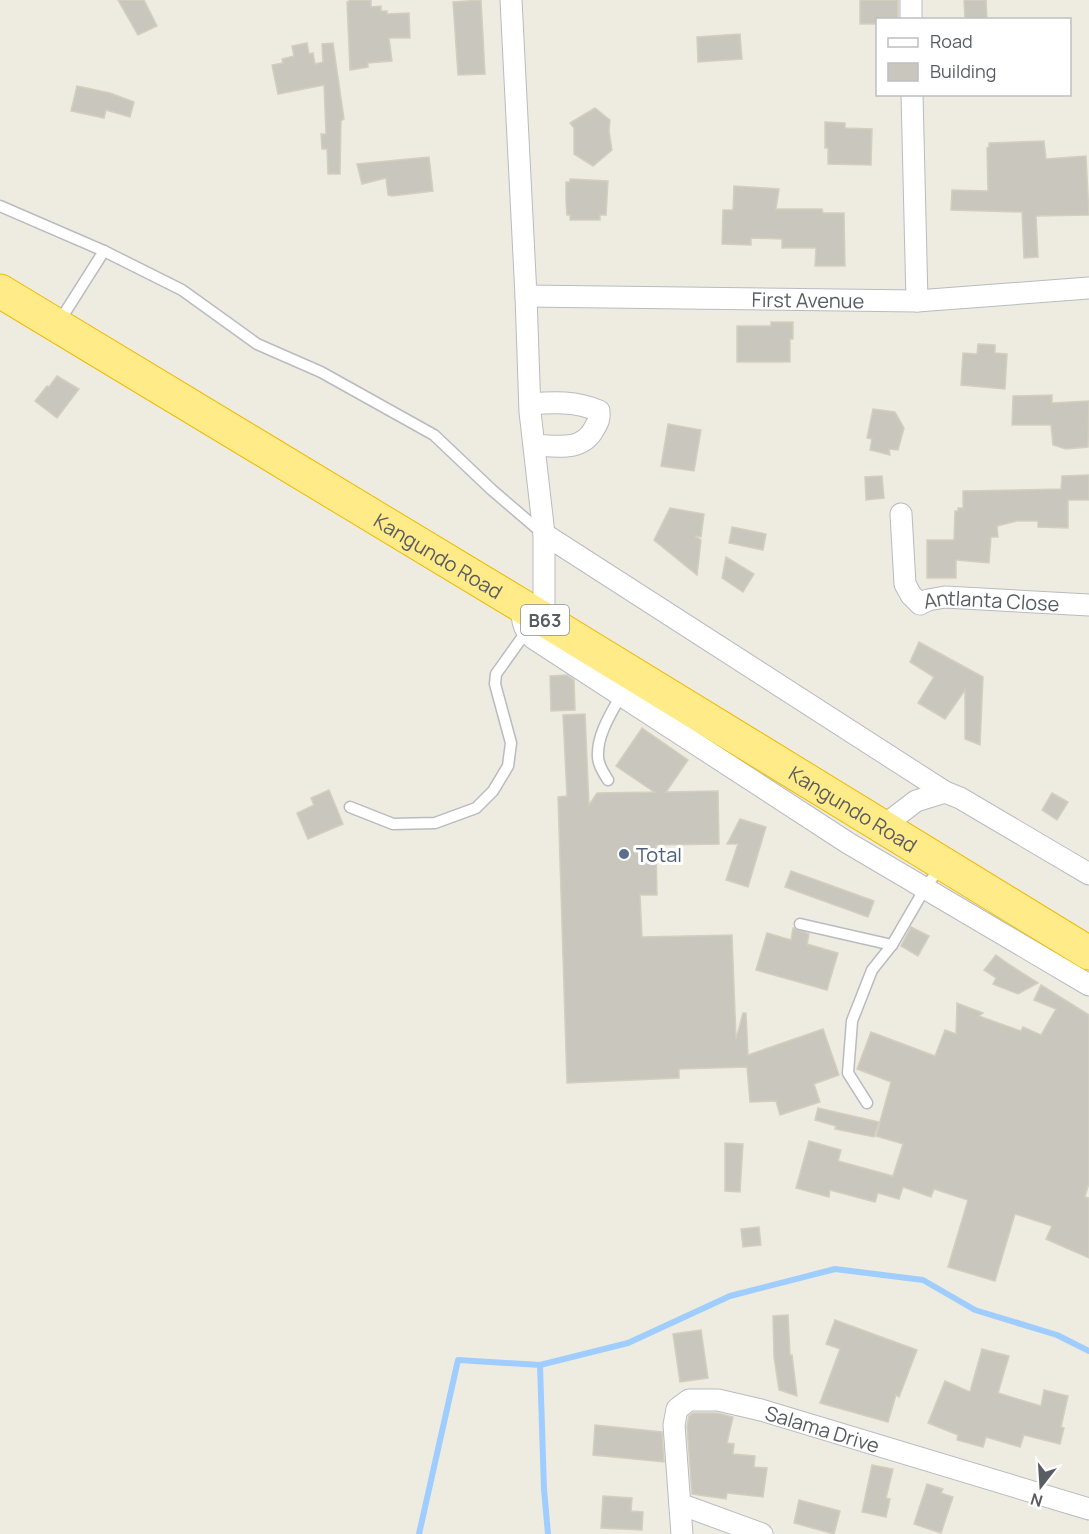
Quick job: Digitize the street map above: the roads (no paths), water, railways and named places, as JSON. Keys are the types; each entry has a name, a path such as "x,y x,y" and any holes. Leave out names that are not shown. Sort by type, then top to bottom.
{"highway":[{"name":"Kangundo Road","path":"0,291 531,619 882,827 933,877 1089,953"}],"street":[{"path":"510,0 530,404 544,534 531,619 621,695 748,779 933,877 1089,986"},
{"path":"911,0 912,18"},
{"path":"912,96 916,301"},
{"name":"First Avenue","path":"526,296 916,301 1089,288"},
{"path":"530,404 563,402 586,405 599,411 600,419 588,439 580,444 563,447 534,445"},
{"name":"Antlanta Close","path":"901,514 904,584 911,596 920,604 945,597 1089,606"},
{"path":"544,534 945,792 960,798 1089,874"},
{"path":"882,827 916,801 945,792"},
{"name":"Salama Drive","path":"682,1534 674,1425 677,1409 689,1400 718,1400 760,1410 1089,1509"},
{"path":"680,1504 762,1534"}],"lane":[{"path":"0,206 104,251 182,290 257,344 321,372 434,435 492,490 544,534"},
{"path":"57,325 104,251"},
{"path":"350,807 393,824 435,823 476,807 493,791 508,766 511,743 495,684 496,674 531,619"},
{"path":"608,780 600,766 598,753 604,728 621,695"},
{"path":"867,1103 848,1073 852,1021 872,970 892,945 933,877"},
{"path":"800,924 892,945"}],"waterway":[{"path":"419,1534 458,1360 540,1365 628,1343 730,1296 835,1269 923,1280 975,1310 1057,1335 1089,1351"},
{"path":"540,1365 544,1489 548,1534"}],"place":[{"name":"Total","path":"624,854"}]}
